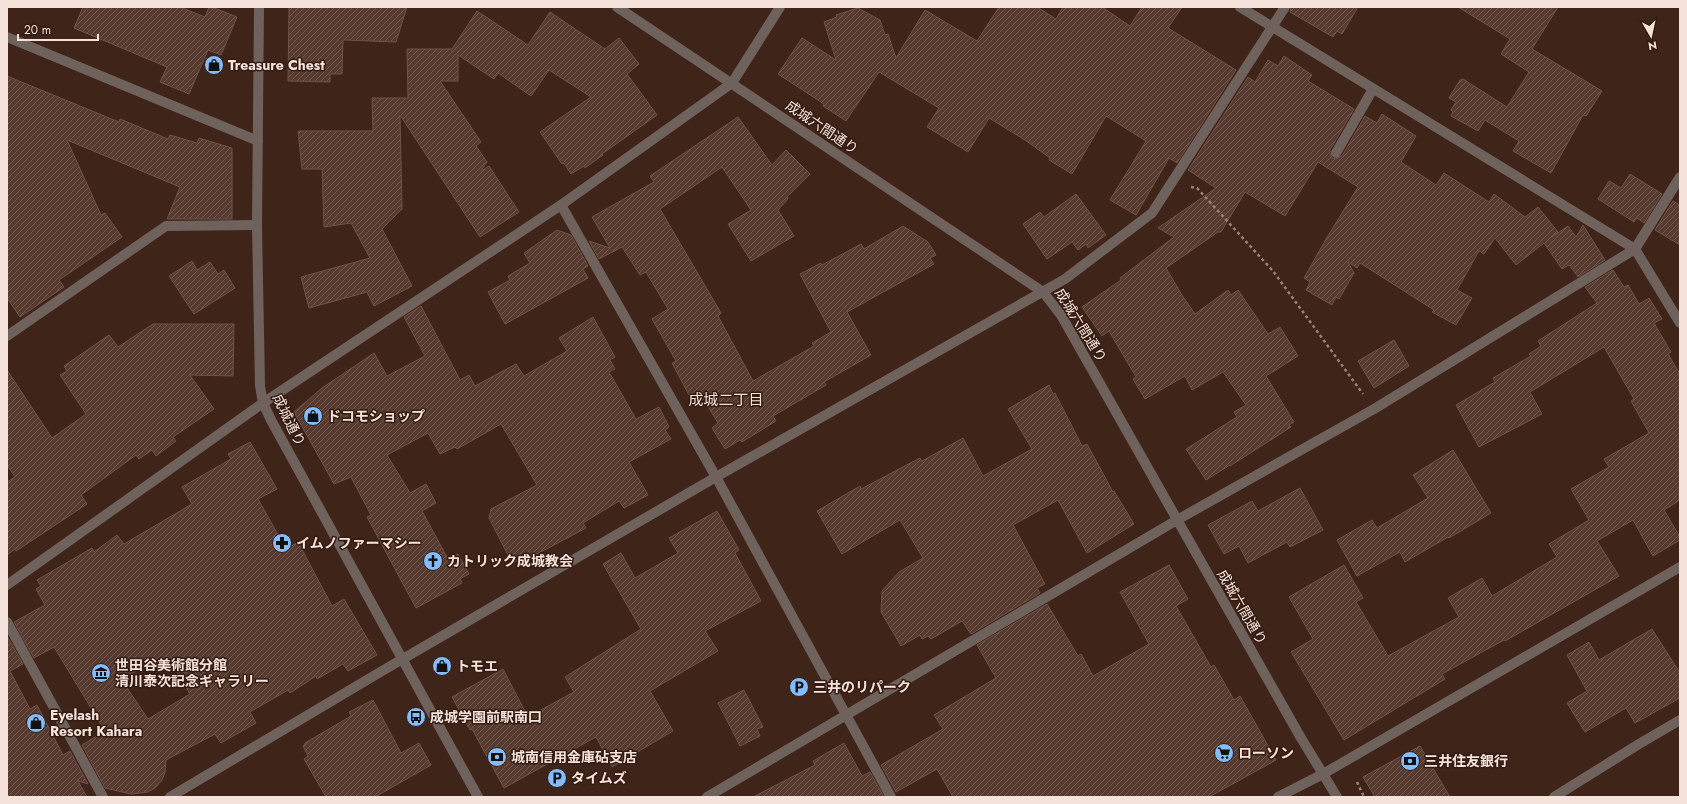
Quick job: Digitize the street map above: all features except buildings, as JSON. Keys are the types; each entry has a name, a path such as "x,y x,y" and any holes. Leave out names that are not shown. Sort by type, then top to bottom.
{"street":[{"name":"成城通り","path":"259,7 257,224 260,386 263,403 478,797"},
{"name":"成城六間通り","path":"618,7 1043,292 1061,315 1301,738 1337,797"},
{"path":"7,585 263,403 561,205 732,83 780,7"},
{"path":"1240,7 1635,249 1680,323"},
{"path":"170,797 403,659 716,477 1065,279 1152,213 1285,7"},
{"path":"7,37 258,141"},
{"path":"1336,153 1373,89"},
{"path":"707,797 1177,520 1374,409 1635,249 1680,177"},
{"path":"561,205 716,477 892,797"},
{"path":"7,336 166,226 257,224"},
{"path":"1278,797 1323,774 1680,567"},
{"path":"7,622 103,797"},
{"path":"1554,797 1680,720"}],"path":[{"path":"1171,183 1197,188 1273,271 1374,409"},
{"path":"1357,782 1364,797"}],"place":[{"name":"Treasure Chest","path":"214,65"},
{"name":"ドコモショップ","path":"313,416"},
{"name":"イムノファーマシー","path":"282,543"},
{"name":"カトリック成城教会","path":"433,561"},
{"name":"トモエ","path":"442,666"},
{"name":"世田谷美術館分館 清川泰次記念ギャラリー","path":"101,673"},
{"name":"三井のリパーク","path":"799,687"},
{"name":"成城学園前駅南口","path":"416,717"},
{"name":"Eyelash Resort Kahara","path":"36,723"},
{"name":"ローソン","path":"1224,753"},
{"name":"城南信用金庫砧支店","path":"497,757"},
{"name":"三井住友銀行","path":"1410,761"},
{"name":"タイムズ","path":"557,778"}],"district":[{"name":"成城二丁目","path":"726,400"}]}
